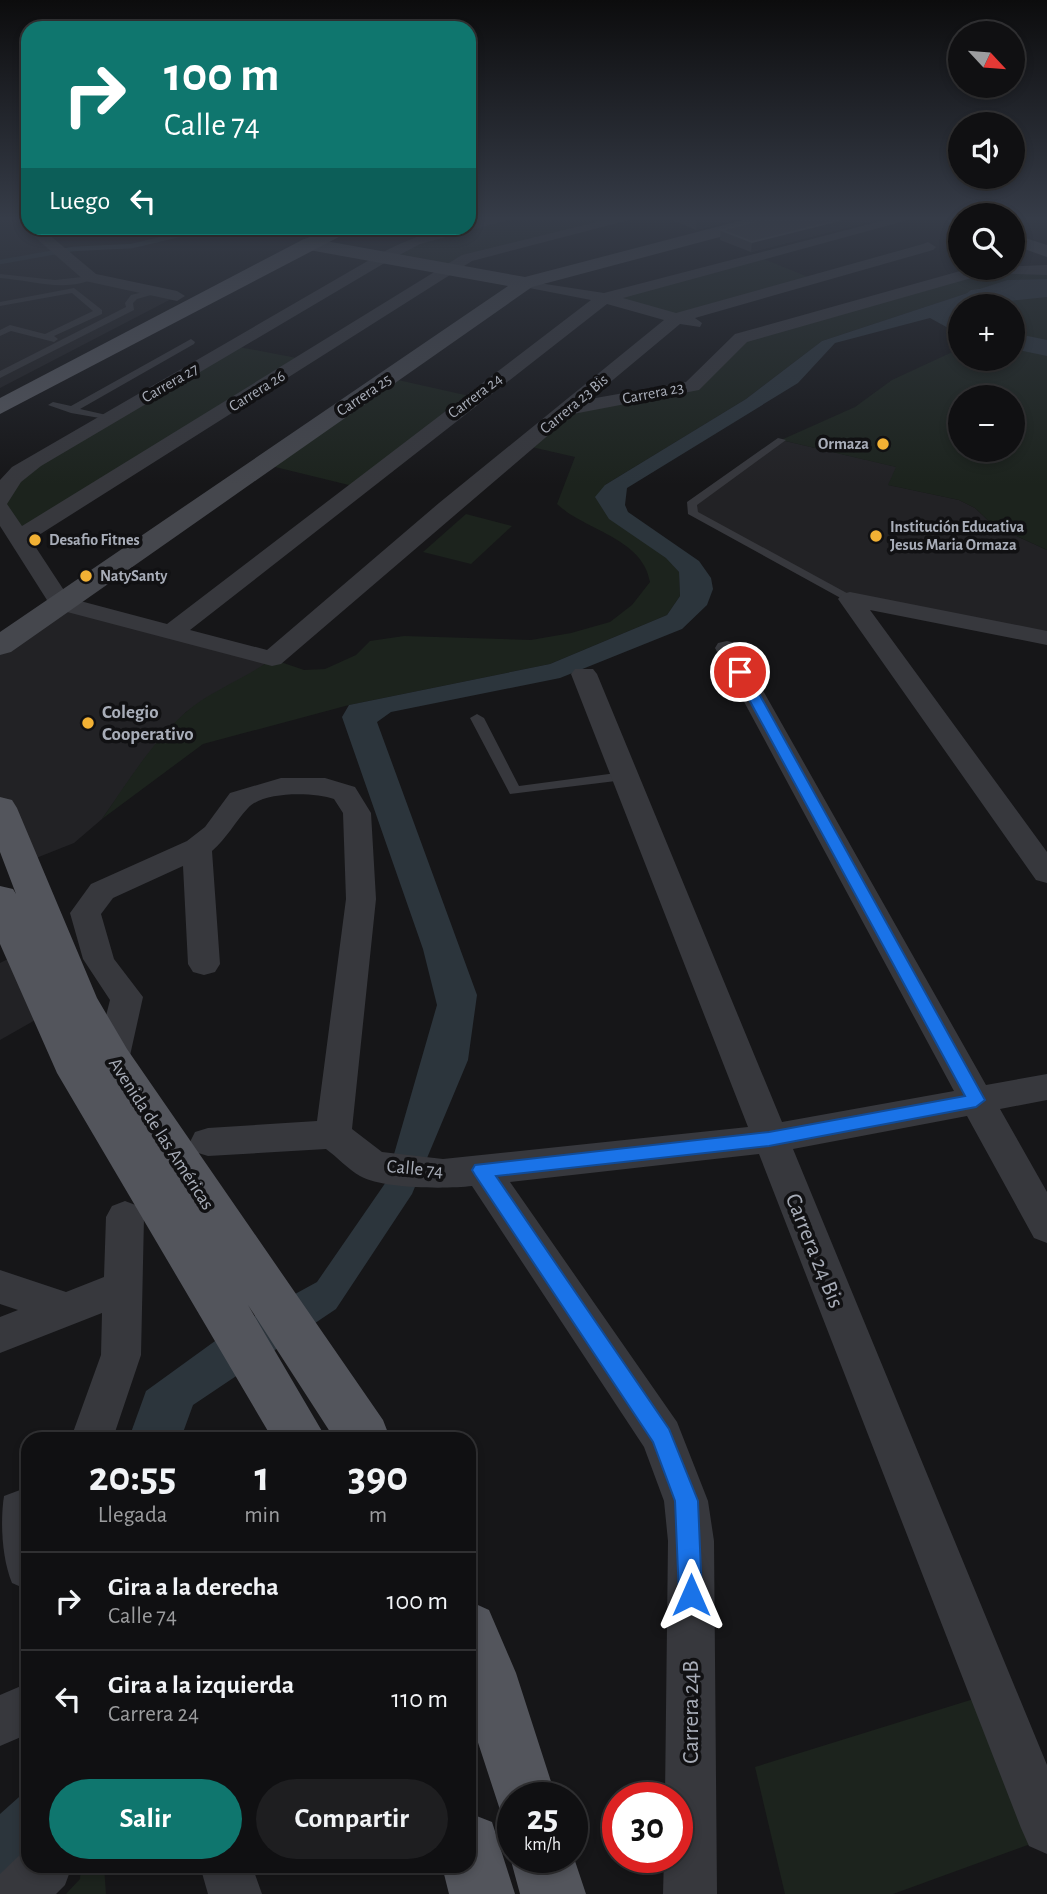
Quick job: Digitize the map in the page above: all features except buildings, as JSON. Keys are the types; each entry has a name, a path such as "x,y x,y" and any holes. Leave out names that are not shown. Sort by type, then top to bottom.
{"main road":[{"path":"0,388 153,308"},
{"path":"0,398 168,308"},
{"path":"0,407 180,308"},
{"name":"Avenida de las Américas","path":"0,807 77,999 231,1279 288,1419"},
{"name":"Avenida de las Américas","path":"0,898 12,942 78,1073 231,1279 320,1371 360,1432"},
{"path":"476,1648 519,1782"},
{"path":"476,1871 482,1894"},
{"path":"547,1873 553,1894"}],"street":[{"name":"Carrera 27","path":"0,500 7,483 19,470 296,308"},
{"name":"Carrera 26","path":"17,539 387,308"},
{"name":"Carrera 25","path":"0,646 488,308"},
{"name":"Carrera 24","path":"171,634 591,308"},
{"path":"642,308 741,338"},
{"name":"Carrera 23 Bis","path":"171,634 272,659 677,318 713,308"},
{"name":"Carrera 23","path":"567,409 692,386 741,338 845,308"},
{"path":"0,509 60,603 171,634"},
{"path":"850,599 1044,640"},
{"path":"850,599 1047,873"},
{"path":"727,648 1047,1227"},
{"name":"Carrera 24 Bis","path":"584,674 769,1139 1043,1806"},
{"path":"112,1060 127,997 114,986 99,964 89,937 85,912 102,891 197,848 215,833 240,799 281,786 325,786 345,793 357,813 361,899 333,1134 208,1142"},
{"path":"197,848 204,964"},
{"name":"Calle 74","path":"333,1134 373,1166 462,1172 769,1139 1047,1087"},
{"name":"Carrera 24B","path":"462,1172 662,1436 686,1501 691,1541 690,1894"},
{"path":"94,1432 121,1354 125,1217"},
{"path":"0,1287 67,1310"},
{"path":"0,1335 122,1287"},
{"path":"16,1513 21,1536"},
{"path":"0,1721 21,1711"},
{"path":"18,1894 39,1873"},
{"path":"228,1873 235,1894"}],"lane":[{"path":"46,337 99,312 95,308"},
{"path":"0,375 130,308"},
{"path":"0,333 10,328 64,341"},
{"path":"71,410 191,342"},
{"path":"53,405 108,418"},
{"path":"781,439 691,504 693,514 850,599"},
{"path":"477,718 515,791 624,776"}],"shaded area":[{"path":"0,308 153,308 0,388"},
{"path":"642,308 711,308 677,318"},
{"path":"845,308 921,308 822,341 746,399 605,485 679,572 680,596 667,615 550,664 349,705 203,744 102,819 173,724 205,698 272,659 304,670 325,669 356,655 370,641 404,636 531,640 610,622 632,605 650,582 645,567 625,545 557,504 575,457 523,445 567,409 692,386 741,338"},
{"path":"921,308 948,308 948,328 930,318 835,343 798,383 627,488 625,505 628,512 699,561 711,578 713,589 707,605 682,629 560,678 391,712 377,722 477,995 468,1060 412,1194 336,1309 193,1405 183,1432 131,1432 146,1391 233,1328 317,1282 386,1182 437,1005 423,949 342,717 349,705 550,664 667,615 680,596 679,572 666,558 609,519 595,497 605,485 746,399 822,341"},
{"path":"1025,308 1047,308 1047,342 1025,341"},
{"path":"234,346 307,360 17,539 0,500 8,482"},
{"name":"Ormaza","path":"1025,349 1047,352 1047,550 993,525 975,508 959,500 888,485 896,467 781,440 855,407 892,380 948,354 948,371 1025,371"},
{"path":"389,378 474,397 357,487 263,464"},
{"name":"Institución Educativa Jesus Maria Ormaza","path":"781,440 897,467 889,485 959,500 975,508 993,525 1047,550 1047,638 850,599 693,514 691,504"},
{"path":"466,514 512,526 471,564 423,552"},
{"name":"Colegio Cooperativo","path":"60,603 272,659 186,712 142,762 102,819 74,843 21,864 0,808 0,646"},
{"path":"14,956 37,1019 0,1040 0,963"},
{"path":"993,1693 1047,1838 893,1894 785,1894 755,1767"},
{"path":"21,1795 21,1856 0,1875 0,1814"},
{"path":"80,1873 104,1873 106,1894 66,1894 80,1879"}],"waterway":[{"path":"1025,343 1047,348"}],"place":[{"name":"Ormaza","path":"883,444"},
{"name":"Institución Educativa Jesus Maria Ormaza","path":"876,536"},
{"name":"Desafio Fitnes","path":"35,540"},
{"name":"NatySanty","path":"86,576"},
{"name":"Colegio Cooperativo","path":"88,723"}],"route":[{"path":"691,1595 691,1541 686,1501 662,1436 482,1170 769,1139 976,1100 740,672"}]}
